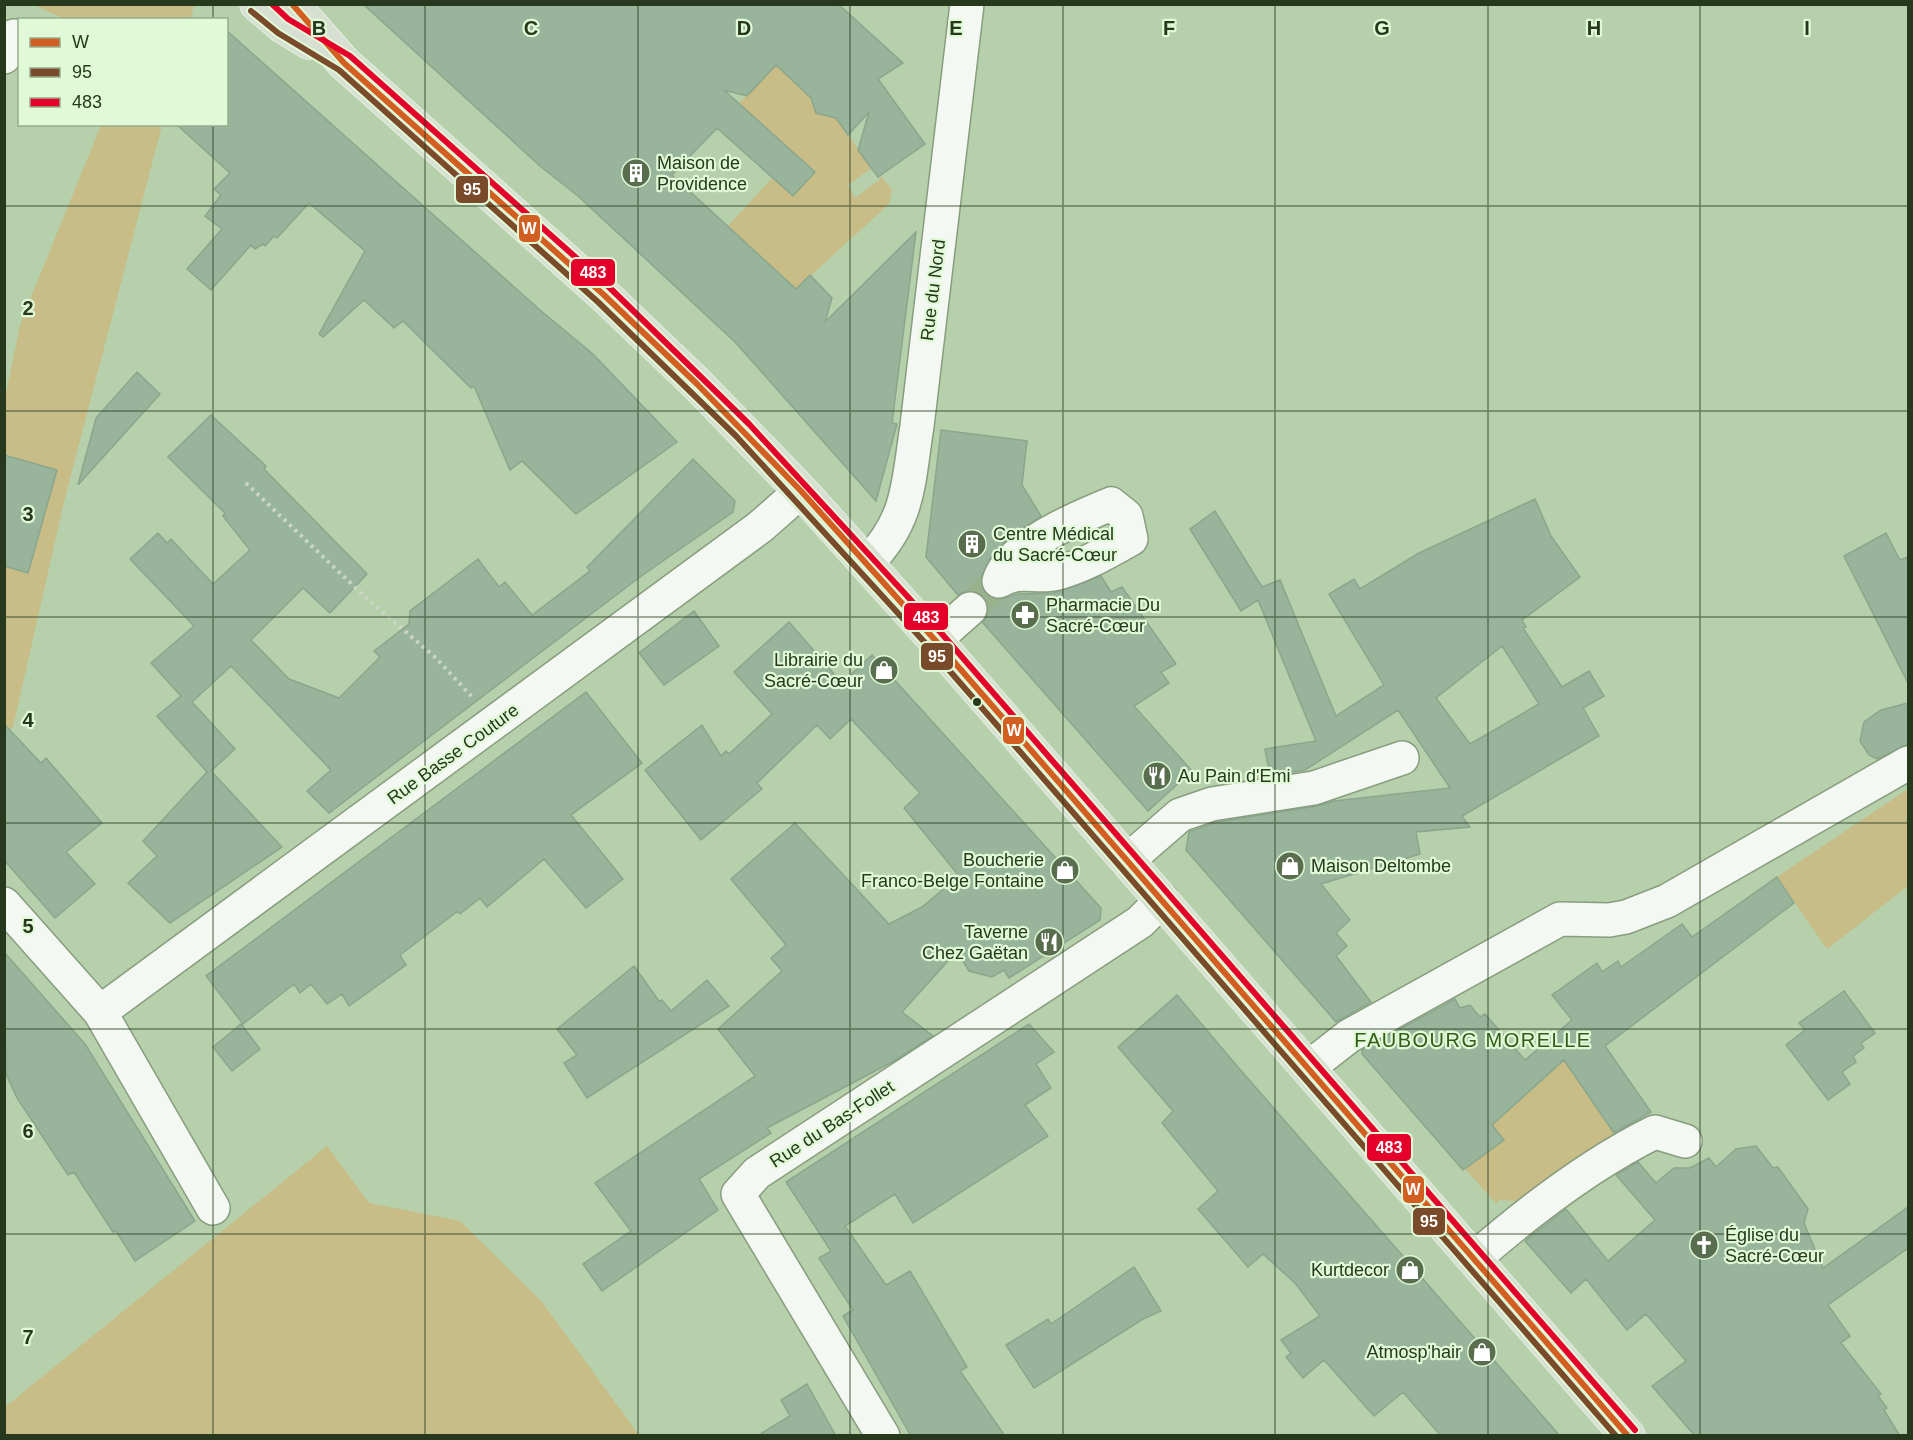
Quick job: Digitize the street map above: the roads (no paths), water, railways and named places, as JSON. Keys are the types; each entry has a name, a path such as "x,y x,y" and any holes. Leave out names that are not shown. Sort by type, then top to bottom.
{"main road":[{"path":"257,4 283,26 344,63"},
{"path":"292,4 344,63 604,295 697,384 801,491 935,640 1628,1436"}],"street":[{"name":"Rue du Nord","path":"867,563 885,546 898,524 906,495 917,426 967,4"},
{"name":"Rue Basse Couture","path":"100,1012 496,723 760,526 801,491"},
{"path":"935,640 970,609"},
{"path":"1127,861 1180,815 1212,804 1314,788 1402,758"},
{"path":"1308,1068 1349,1036 1560,919 1609,920 1650,908 1908,763"},
{"name":"Rue du Bas-Follet","path":"882,1436 738,1194 757,1173 1140,922 1162,900"},
{"path":"4,904 100,1012 213,1208"},
{"path":"1474,1259 1516,1223 1626,1146 1655,1132 1685,1141"}],"tunnel":[{"path":"970,609 999,581"}],"place":[{"name":"Maison de Providence","path":"636,173"},
{"name":"Centre Médical du Sacré-Cœur","path":"972,544"},
{"name":"Pharmacie Du Sacré-Cœur","path":"1025,615"},
{"name":"Librairie du Sacré-Cœur","path":"884,670"},
{"name":"Au Pain d'Emi","path":"1157,776"},
{"name":"Maison Deltombe","path":"1290,866"},
{"name":"Boucherie Franco-Belge Fontaine","path":"1065,870"},
{"name":"Taverne Chez Gaëtan","path":"1049,942"},
{"name":"Église du Sacré-Cœur","path":"1704,1245"},
{"name":"Kurtdecor","path":"1410,1270"},
{"name":"Atmosp'hair","path":"1482,1352"}],"district":[{"name":"FAUBOURG MORELLE","path":"1473,1040"}]}
